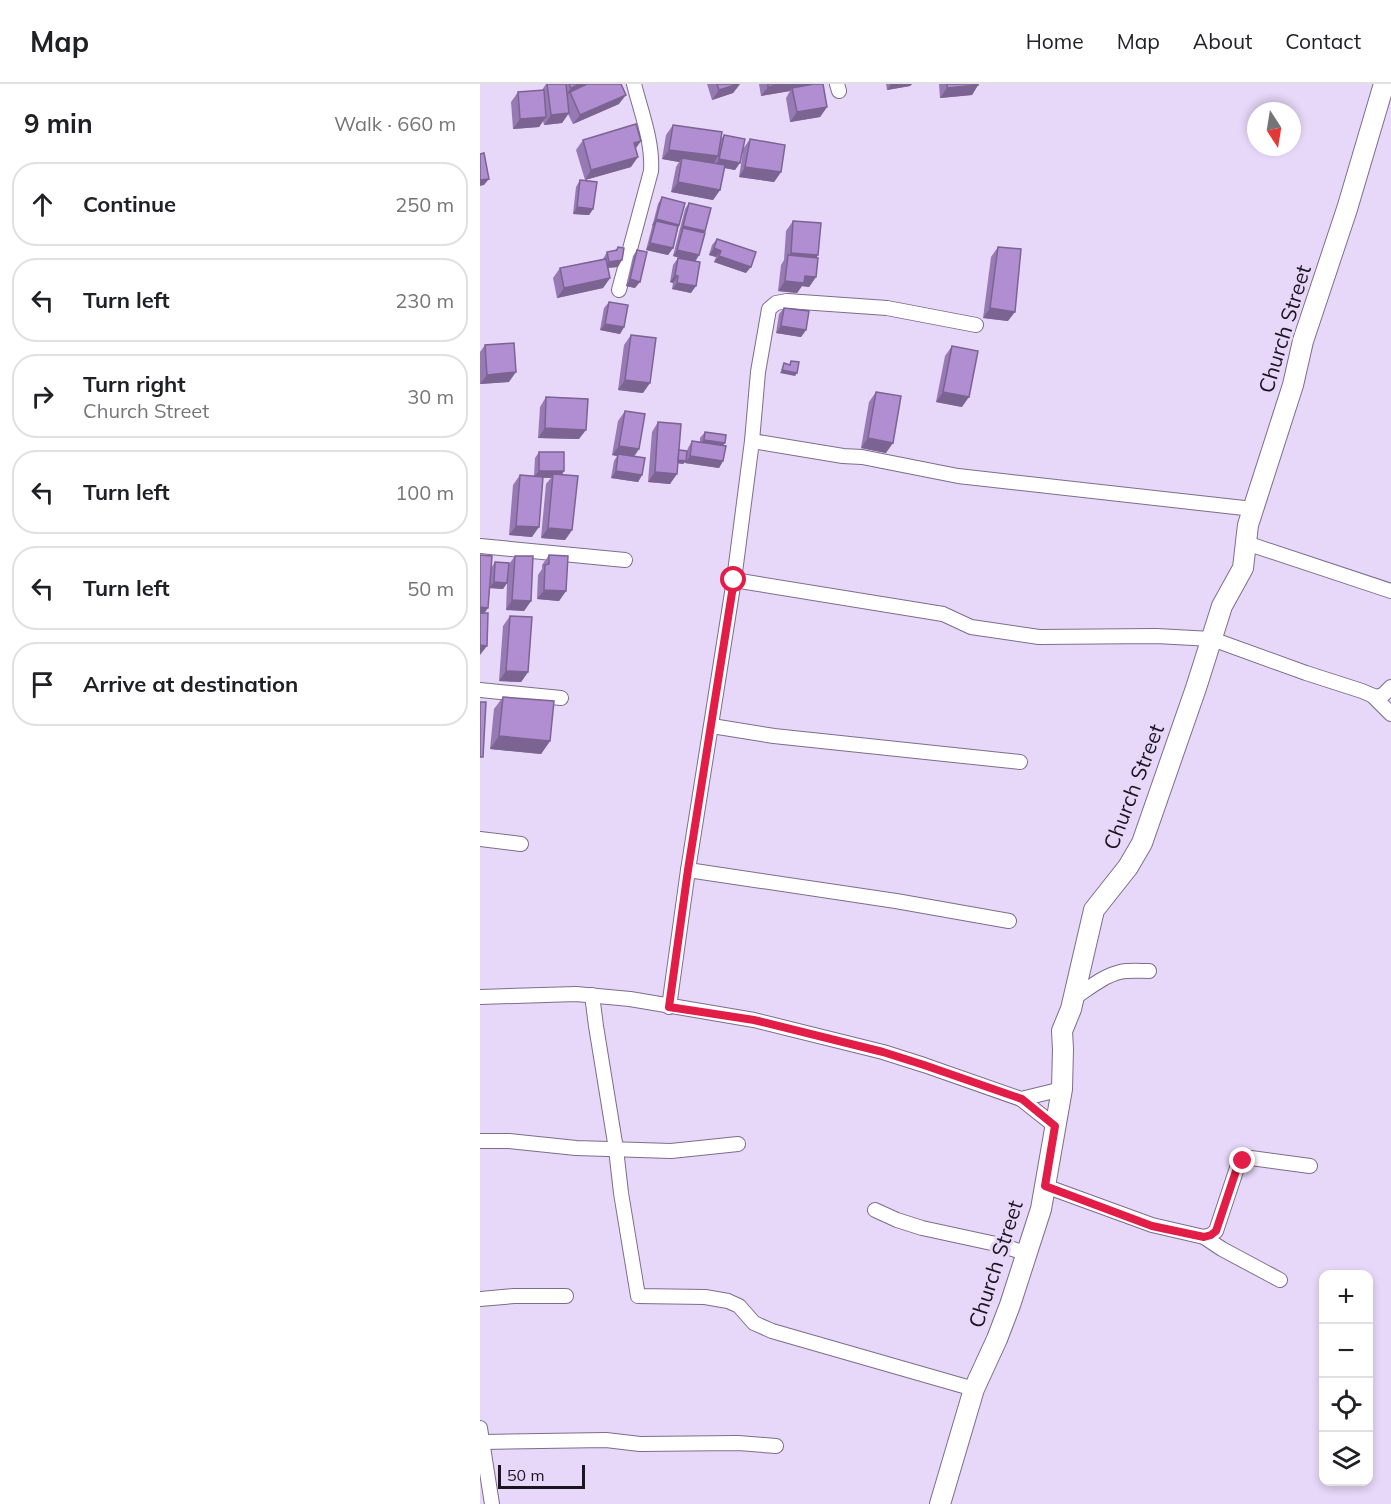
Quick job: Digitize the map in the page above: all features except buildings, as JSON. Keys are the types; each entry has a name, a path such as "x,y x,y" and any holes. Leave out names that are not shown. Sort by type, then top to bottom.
{"street":[{"path":"620,290 651,171 652,157 634,84"},
{"name":"Church Street","path":"940,1504 974,1389 1010,1305 1041,1209 1062,1089 1062,1032 1074,998 1094,910 1128,867 1142,843 1222,606 1243,568 1248,525 1384,84"},
{"path":"669,1007 688,870 734,580 752,441 758,372 769,309 776,303 787,301 887,308 976,325"},
{"path":"752,441 862,457 958,476 1253,509"},
{"path":"1246,543 1391,591"},
{"path":"480,546 625,560"},
{"path":"734,580 943,614 971,627 1039,637 1156,636 1212,639 1362,691 1374,697 1391,714"},
{"path":"1374,697 1380,697 1391,687"},
{"path":"480,690 561,698"},
{"path":"712,726 774,736 1020,762"},
{"path":"480,839 521,844"},
{"path":"688,870 896,901 1009,921"},
{"path":"1074,998 1118,972 1149,971"},
{"path":"592,995 638,1296 705,1297 728,1301 738,1306 754,1323 772,1331 974,1389"},
{"path":"480,997 592,995 630,999 754,1020 883,1052 1022,1099 1055,1126"},
{"path":"1022,1099 1062,1089"},
{"path":"480,1141 509,1141 576,1148 671,1151 738,1144"},
{"path":"1204,1237 1216,1231 1237,1168 1243,1161 1251,1158 1310,1166"},
{"path":"1045,1186 1152,1226 1204,1237 1280,1280"},
{"path":"875,1210 922,1228 1026,1253"},
{"path":"480,1299 514,1296 566,1296"},
{"path":"480,1428 492,1504"},
{"path":"483,1442 606,1440 640,1444 738,1443 776,1446"}],"route":[{"path":"734,580 688,870 669,1007 754,1020 883,1052 1022,1099 1055,1126 1045,1186 1152,1226 1193,1236 1211,1235 1216,1231 1237,1168 1243,1161"}]}
